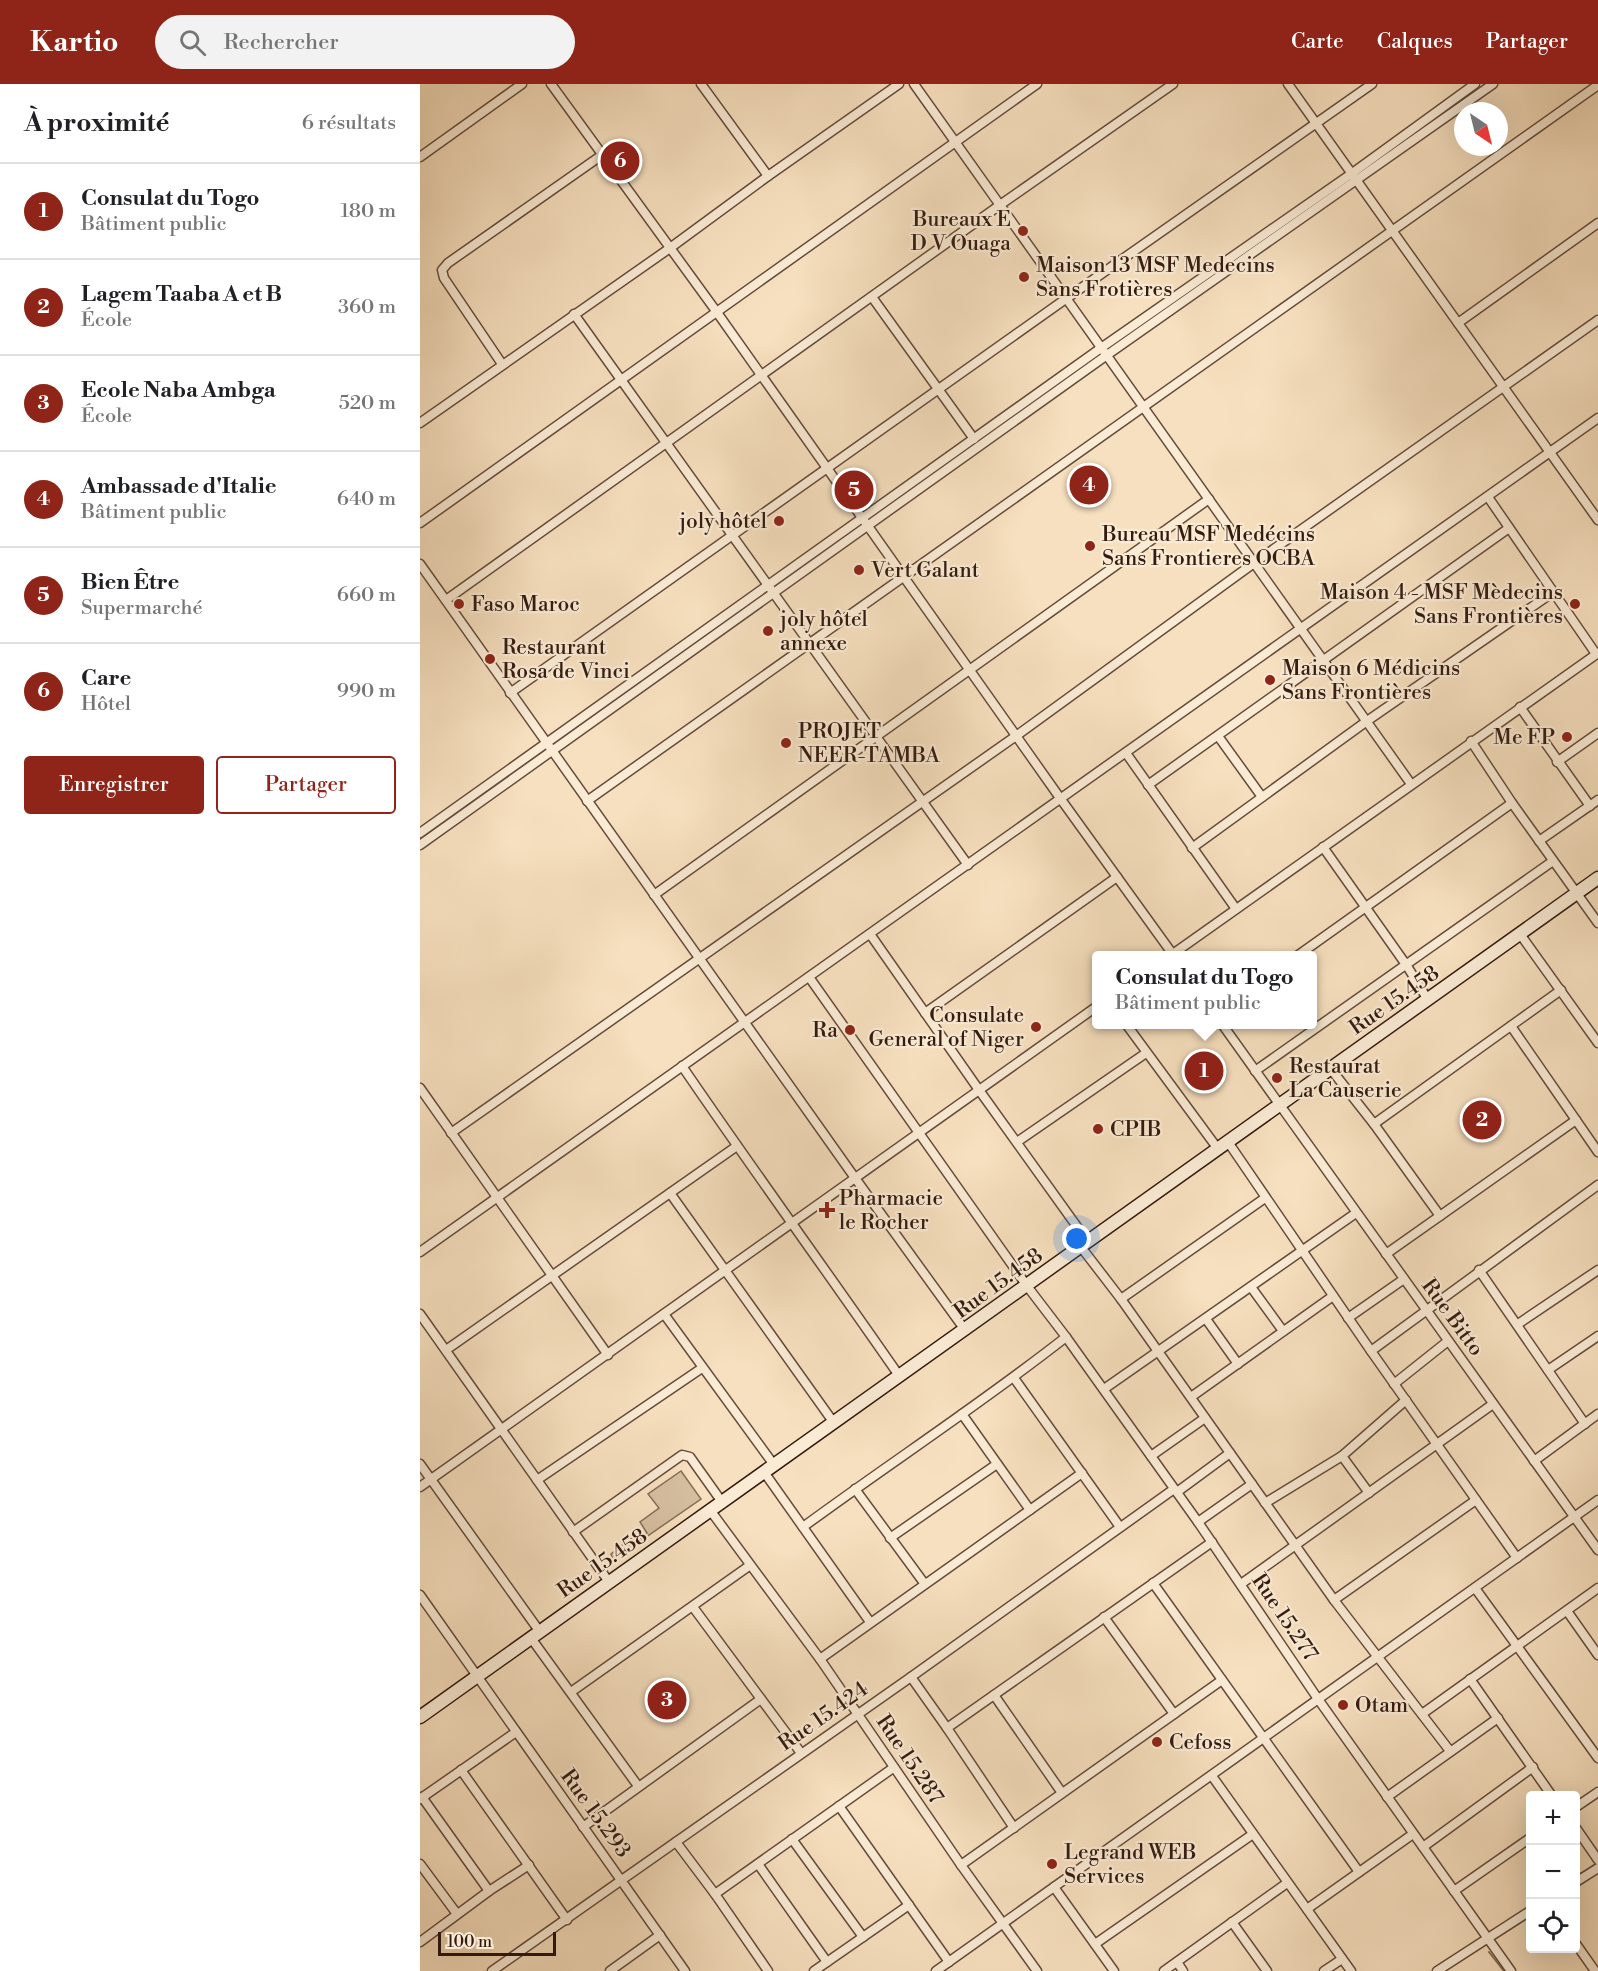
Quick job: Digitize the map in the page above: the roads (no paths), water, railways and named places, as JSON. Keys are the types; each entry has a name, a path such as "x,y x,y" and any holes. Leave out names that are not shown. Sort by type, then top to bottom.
{"main road":[{"name":"Rue 15.458","path":"420,1717 1027,1287 1598,878"}],"street":[{"path":"420,157 522,84"},
{"path":"552,84 866,521 1169,951"},
{"path":"420,423 899,84"},
{"path":"914,84 1411,784"},
{"path":"420,523 1036,84"},
{"path":"446,600 1173,84"},
{"path":"1288,84 1598,520"},
{"path":"510,693 1372,84"},
{"path":"1354,177 1475,84"},
{"path":"420,833 769,584 866,521 1104,351 1354,177 1493,84"},
{"path":"703,85 768,176"},
{"path":"587,801 1598,85"},
{"path":"502,364 444,278 442,270 444,266 602,155"},
{"path":"1458,323 1598,223"},
{"path":"872,297 974,439"},
{"path":"574,314 968,865"},
{"path":"451,1133 1016,736 1254,563 1598,320"},
{"path":"421,842 775,593 974,439 1104,351"},
{"path":"420,1252 1598,418"},
{"path":"1178,951 1597,653 1552,593 1488,497"},
{"path":"654,895 1209,499"},
{"path":"1148,785 1509,528"},
{"path":"420,564 965,1330"},
{"path":"1192,848 1367,721 1552,593"},
{"path":"1520,707 1590,806"},
{"path":"1557,762 1598,733"},
{"path":"1218,736 1263,797"},
{"path":"1471,741 1598,923"},
{"path":"1125,753 1236,909"},
{"path":"1539,841 1598,800"},
{"path":"1304,951 1512,802"},
{"path":"459,805 465,813"},
{"path":"1323,847 1407,966 1428,1000"},
{"path":"1317,1028 1553,861"},
{"path":"925,1013 1117,877"},
{"path":"1520,933 1598,1043"},
{"path":"870,934 1017,1142 1121,1299 1265,1503 1334,1600 1450,1751"},
{"name":"Rue 15.277","path":"809,977 1027,1287 1104,1389 1198,1522 1318,1699 1511,1971"},
{"path":"1374,1124 1561,990"},
{"path":"420,1487 1092,1010"},
{"path":"1511,1026 1598,1152"},
{"path":"1129,1029 1146,1053 1265,1198 1517,1558"},
{"name":"Rue Bitto","path":"1226,1029 1598,1550"},
{"path":"1255,1071 1316,1029"},
{"path":"1017,1142 1146,1053"},
{"path":"682,1065 900,1377"},
{"path":"1330,1068 1374,1124 1440,1216"},
{"path":"420,1088 608,1355"},
{"path":"1386,1254 1576,1120"},
{"path":"446,1350 737,1146"},
{"path":"1371,1350 1598,1185"},
{"path":"670,1193 834,1423"},
{"path":"1121,1299 1265,1198"},
{"path":"1104,1389 1356,1213"},
{"path":"1479,1270 1585,1424"},
{"path":"1518,1324 1598,1270"},
{"path":"1348,1318 1404,1279"},
{"path":"1251,1287 1283,1331"},
{"path":"1191,1397 1333,1296"},
{"path":"420,1314 609,1582"},
{"path":"664,1314 769,1469 803,1527 870,1622"},
{"path":"1206,1319 1238,1364"},
{"path":"1548,1370 1598,1336"},
{"path":"803,1527 1014,1378 1066,1337"},
{"path":"1394,1384 1448,1341"},
{"path":"537,1480 702,1368"},
{"path":"1014,1378 1120,1527"},
{"path":"1265,1503 1342,1456 1406,1400"},
{"path":"1241,1584 1493,1404"},
{"path":"962,1414 1030,1510"},
{"path":"1534,1461 1598,1414"},
{"path":"1151,1456 1205,1418"},
{"name":"Rue 15.424","path":"492,1971 911,1677 1120,1527 1230,1453"},
{"path":"573,1532 682,1455 690,1457 722,1502"},
{"path":"1342,1456 1369,1493"},
{"path":"420,1464 571,1692 638,1786"},
{"path":"890,1538 997,1464"},
{"path":"820,1659 1082,1473"},
{"path":"1198,1522 1252,1484"},
{"path":"855,1489 924,1583"},
{"path":"1334,1600 1476,1500"},
{"path":"936,1971 1598,1500"},
{"name":"Rue 15.287","path":"710,1510 749,1566 820,1659 1037,1971"},
{"path":"948,1728 1212,1542"},
{"path":"571,1692 749,1566"},
{"path":"1153,1583 1359,1872"},
{"path":"1475,1588 1598,1758"},
{"path":"1422,1714 1598,1588"},
{"name":"Rue 15.293","path":"420,1595 685,1971"},
{"path":"693,1606 801,1753"},
{"path":"1567,1611 1598,1655"},
{"path":"1104,1617 1174,1714"},
{"path":"911,1677 948,1728 1014,1828"},
{"path":"1470,1679 1549,1791"},
{"path":"961,1864 1222,1680"},
{"path":"994,1695 1062,1793"},
{"path":"583,1827 760,1699"},
{"path":"1388,1797 1498,1718"},
{"path":"489,1891 421,1798 516,1732"},
{"path":"1423,1847 1533,1767"},
{"path":"715,1894 894,1768"},
{"path":"461,1770 567,1920"},
{"path":"1212,1776 1351,1971"},
{"path":"1580,1804 1598,1792"},
{"path":"839,1806 949,1962"},
{"path":"1095,1944 1253,1834"},
{"path":"1307,1909 1413,1834"},
{"path":"1580,1835 1598,1860"},
{"path":"792,1839 863,1937"},
{"path":"1454,1891 1526,1841"},
{"path":"676,1842 768,1971"},
{"path":"420,1864 457,1914"},
{"path":"758,1864 827,1962"},
{"path":"420,1942 489,1891 529,1865"},
{"path":"1580,1879 1598,1868"},
{"path":"1164,1971 1287,1883"},
{"path":"1054,1887 1114,1971"},
{"path":"814,1971 909,1905"},
{"path":"1437,1971 1526,1914"},
{"path":"1232,1922 1267,1971"},
{"path":"610,1971 660,1935"},
{"path":"1580,1950 1594,1965"},
{"path":"1324,1971 1342,1959"},
{"path":"1177,1962 1183,1971"}],"waterway":[{"path":"1489,1952 1504,1971"}],"place":[{"name":"Care","path":"620,161"},
{"name":"Bureaux E D V Ouaga","path":"1023,231"},
{"name":"Maison 13 MSF Medecins Sans Frotières","path":"1024,277"},
{"name":"Ambassade d'Italie","path":"1089,485"},
{"name":"Bien Être","path":"854,490"},
{"name":"joly hôtel","path":"779,521"},
{"name":"Bureau MSF Medécins Sans Frontieres OCBA","path":"1090,546"},
{"name":"Vert Galant","path":"859,570"},
{"name":"Faso Maroc","path":"459,604"},
{"name":"Maison 4 - MSF Mèdecins Sans Frontières","path":"1575,604"},
{"name":"joly hôtel annexe","path":"768,631"},
{"name":"Restaurant Rosa de Vinci","path":"490,659"},
{"name":"Maison 6 Médicins Sans Frontières","path":"1270,680"},
{"name":"Me FP","path":"1567,737"},
{"name":"PROJET NEER-TAMBA","path":"786,743"},
{"name":"Consulate General of Niger","path":"1036,1027"},
{"name":"Ra","path":"850,1030"},
{"name":"Consulat du Togo","path":"1204,1071"},
{"name":"Restaurat La Causerie","path":"1277,1078"},
{"name":"Lagem Taaba A et B","path":"1482,1120"},
{"name":"CPIB","path":"1098,1129"},
{"name":"Pharmacie le Rocher","path":"827,1210"},
{"name":"Ecole Naba Ambga","path":"667,1700"},
{"name":"Otam","path":"1343,1705"},
{"name":"Cefoss","path":"1157,1742"},
{"name":"Legrand WEB Services","path":"1052,1864"}]}
